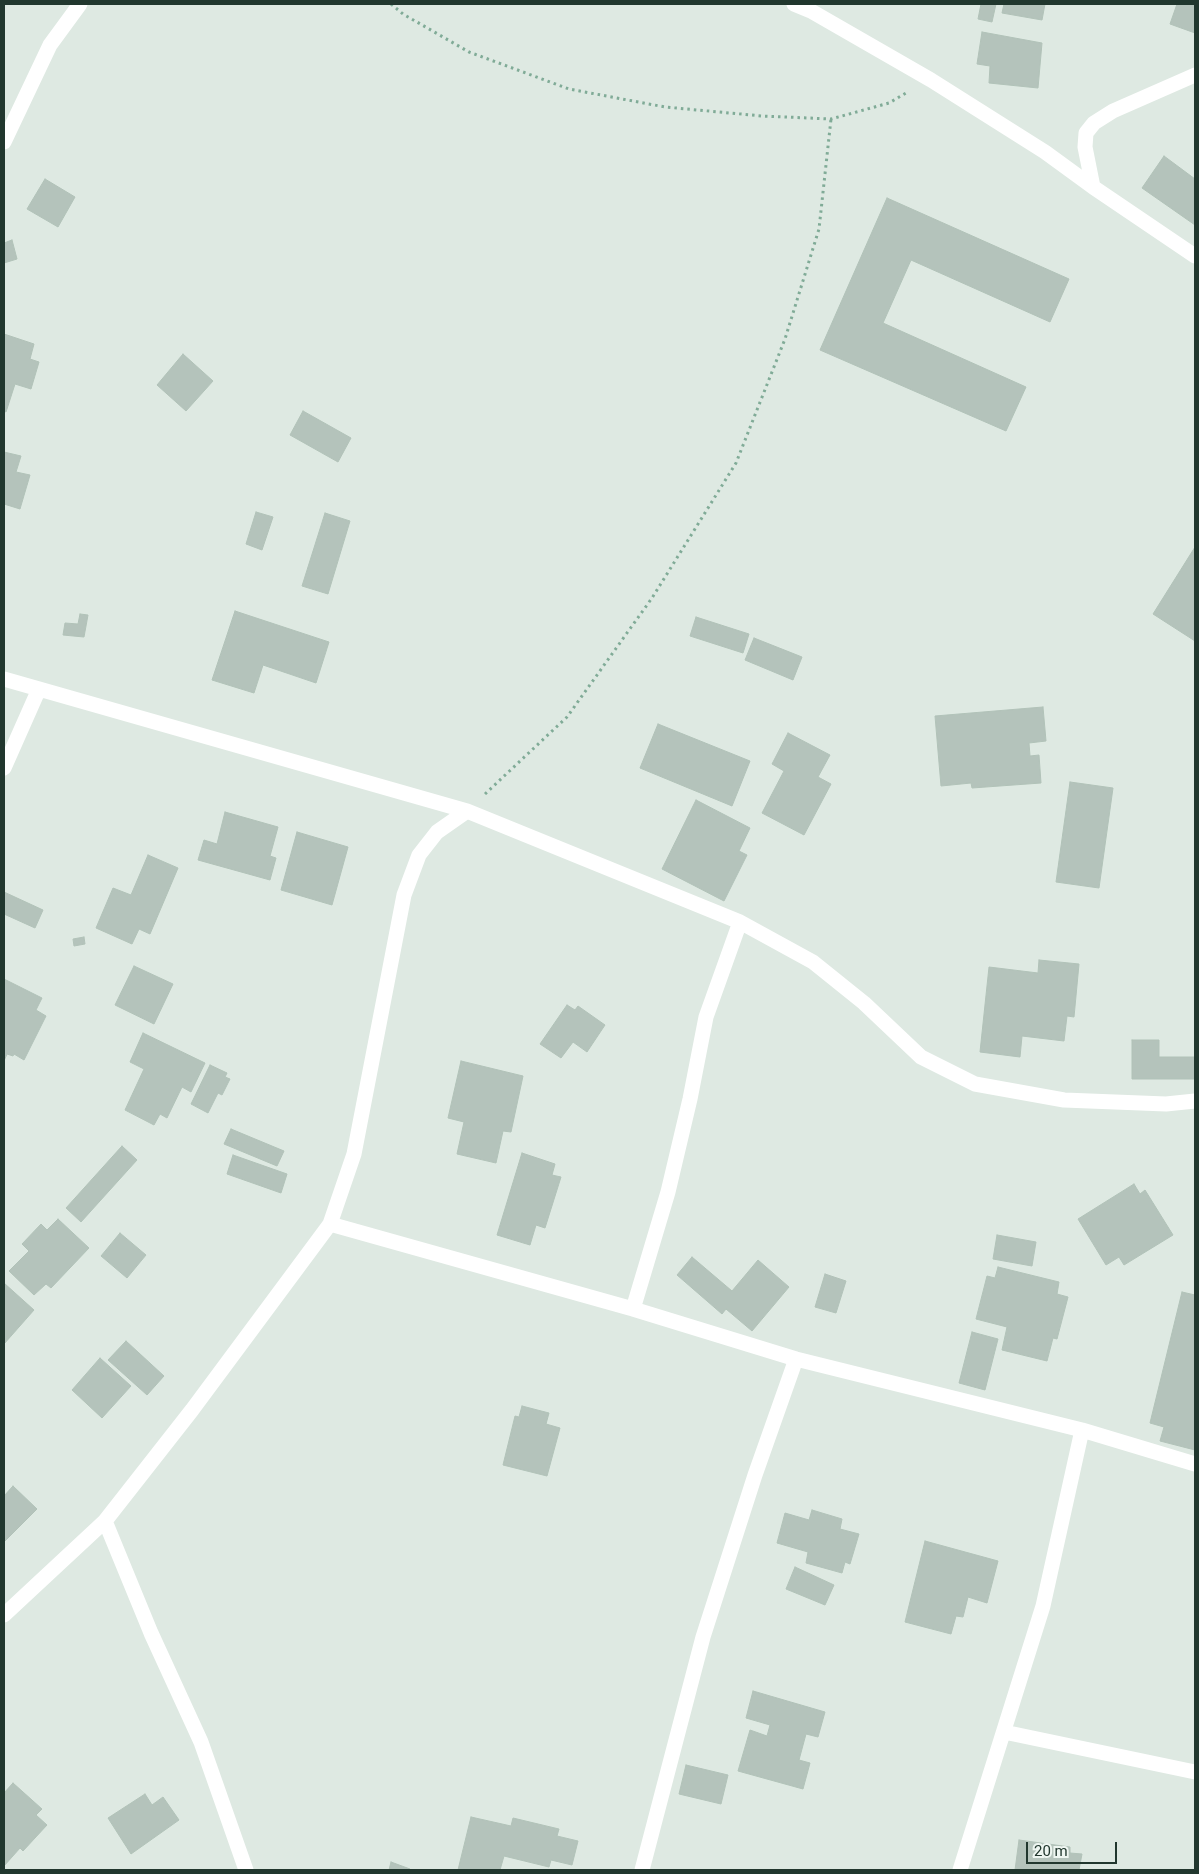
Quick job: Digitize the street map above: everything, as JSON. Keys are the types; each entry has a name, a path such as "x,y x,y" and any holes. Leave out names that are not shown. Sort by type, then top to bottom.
{"street":[{"path":"4,142 50,45 80,4"},
{"path":"794,4 810,11 931,80 1045,152 1195,256"},
{"path":"1093,187 1085,147 1086,133 1094,123 1114,111 1195,75"},
{"path":"4,680 468,811 740,922 813,962 864,1003 921,1056 975,1084 1064,1100 1166,1104 1195,1101"},
{"path":"4,768 39,689"},
{"path":"4,1615 105,1521 192,1410 330,1224 354,1154 404,895 419,855 437,832 468,811"},
{"path":"633,1309 668,1192 690,1099 706,1017 740,922"},
{"path":"330,1224 633,1309 796,1359 1082,1430 1195,1464"},
{"path":"642,1870 703,1638 755,1475 796,1359"},
{"path":"960,1870 1043,1606 1082,1430"},
{"path":"105,1521 151,1633 201,1742 246,1870"},
{"path":"1004,1732 1195,1772"}],"path":[{"path":"391,4 403,14 469,52 569,89 665,107 831,120 889,103 931,80"},
{"path":"468,811 568,717 652,598 736,463 785,339 819,229 831,120"}],"building":[{"path":"981,4 996,4 992,22 978,19"},
{"path":"1004,4 1045,4 1042,20 1002,13"},
{"path":"1177,4 1195,4 1195,33 1170,24"},
{"path":"982,32 1042,43 1038,88 989,83 990,66 977,64"},
{"path":"1164,156 1195,179 1195,225 1142,188"},
{"path":"45,179 75,197 58,227 27,209"},
{"path":"887,198 1069,279 1050,322 911,260 883,323 1026,387 1006,431 820,350"},
{"path":"12,240 17,259 4,263 4,243"},
{"path":"4,334 34,344 30,359 39,362 31,389 15,384 6,412 4,411"},
{"path":"183,354 213,381 186,411 157,385"},
{"path":"303,411 351,438 338,462 290,435"},
{"path":"4,452 21,456 16,472 30,475 20,509 4,504"},
{"path":"256,512 273,517 262,550 246,544"},
{"path":"325,513 350,521 328,594 302,586"},
{"path":"1195,547 1195,641 1153,614"},
{"path":"235,611 329,642 316,683 263,665 254,693 212,680"},
{"path":"80,614 88,615 84,637 63,635 65,623 78,624"},
{"path":"696,617 749,634 743,653 690,636"},
{"path":"754,638 802,657 793,680 745,660"},
{"path":"1043,707 1046,741 1029,743 1030,756 1039,755 1041,783 972,788 971,783 941,786 935,716"},
{"path":"658,724 750,761 732,806 640,768"},
{"path":"788,733 830,755 818,777 831,784 804,835 762,813 784,771 772,764"},
{"path":"1070,782 1113,788 1099,888 1056,882"},
{"path":"696,800 750,828 739,851 747,855 724,901 662,869"},
{"path":"225,812 278,827 270,856 276,858 270,880 198,860 204,840 217,844"},
{"path":"297,832 348,847 332,905 281,890"},
{"path":"148,855 178,868 150,934 139,929 132,944 96,928 113,888 131,895"},
{"path":"4,892 43,910 35,928 4,914"},
{"path":"84,937 85,944 74,946 73,939"},
{"path":"1039,960 1079,964 1074,1017 1067,1016 1064,1041 1022,1036 1020,1057 980,1052 989,967 1038,973"},
{"path":"134,966 173,984 154,1024 115,1005"},
{"path":"4,979 42,998 36,1010 46,1016 24,1060 14,1054 13,1056 7,1054 4,1061"},
{"path":"567,1005 575,1010 578,1006 605,1025 587,1052 573,1042 561,1058 540,1044"},
{"path":"143,1033 205,1063 191,1092 182,1087 167,1118 160,1114 154,1125 125,1110 144,1069 130,1062"},
{"path":"1132,1040 1159,1040 1159,1057 1195,1057 1195,1079 1132,1079"},
{"path":"461,1061 523,1076 511,1132 503,1131 496,1163 457,1154 464,1122 448,1118"},
{"path":"210,1065 227,1073 225,1077 230,1079 222,1095 218,1093 208,1113 191,1104"},
{"path":"231,1129 284,1151 277,1166 224,1144"},
{"path":"122,1146 137,1160 81,1222 66,1208"},
{"path":"522,1153 555,1164 552,1175 561,1177 545,1228 536,1225 530,1245 497,1235"},
{"path":"233,1155 287,1174 281,1193 227,1174"},
{"path":"1134,1184 1140,1194 1145,1190 1173,1235 1124,1265 1119,1257 1106,1265 1078,1219"},
{"path":"58,1219 89,1248 51,1288 46,1284 34,1295 9,1271 29,1251 22,1244 41,1224 47,1230"},
{"path":"120,1233 146,1255 127,1278 101,1256"},
{"path":"997,1235 1036,1242 1032,1266 993,1259"},
{"path":"692,1257 732,1291 758,1260 789,1287 752,1331 726,1309 722,1314 677,1275"},
{"path":"998,1267 1059,1282 1057,1294 1068,1297 1057,1339 1053,1338 1047,1361 1002,1350 1007,1327 976,1319 987,1276 995,1278"},
{"path":"825,1274 846,1281 836,1313 815,1307"},
{"path":"4,1283 34,1310 4,1344"},
{"path":"1182,1292 1195,1295 1195,1450 1160,1441 1164,1427 1150,1423"},
{"path":"972,1332 998,1339 985,1390 959,1383"},
{"path":"126,1341 164,1376 147,1395 108,1360"},
{"path":"100,1358 131,1386 102,1418 72,1390"},
{"path":"522,1406 549,1413 546,1424 560,1428 547,1476 503,1465 515,1416 519,1417"},
{"path":"13,1486 37,1509 4,1542 4,1496"},
{"path":"812,1510 842,1519 840,1529 859,1534 850,1564 845,1562 842,1573 806,1563 808,1552 777,1543 785,1513 809,1520"},
{"path":"925,1541 998,1561 987,1603 968,1597 963,1617 956,1616 951,1634 905,1622"},
{"path":"795,1567 834,1585 825,1605 786,1589"},
{"path":"753,1691 825,1712 818,1737 806,1734 799,1760 810,1763 803,1789 738,1771 750,1730 767,1736 770,1725 746,1718"},
{"path":"686,1765 728,1775 721,1804 679,1794"},
{"path":"13,1783 42,1809 36,1815 47,1825 23,1851 20,1848 4,1866 4,1793"},
{"path":"145,1794 152,1805 163,1797 179,1820 131,1854 108,1818"},
{"path":"471,1817 511,1826 513,1818 559,1829 557,1836 578,1841 572,1865 551,1860 549,1867 504,1856 500,1870 458,1870"},
{"path":"1019,1840 1070,1847 1070,1853 1082,1854 1079,1870 1015,1870"},
{"path":"391,1862 410,1869 389,1870"}]}
